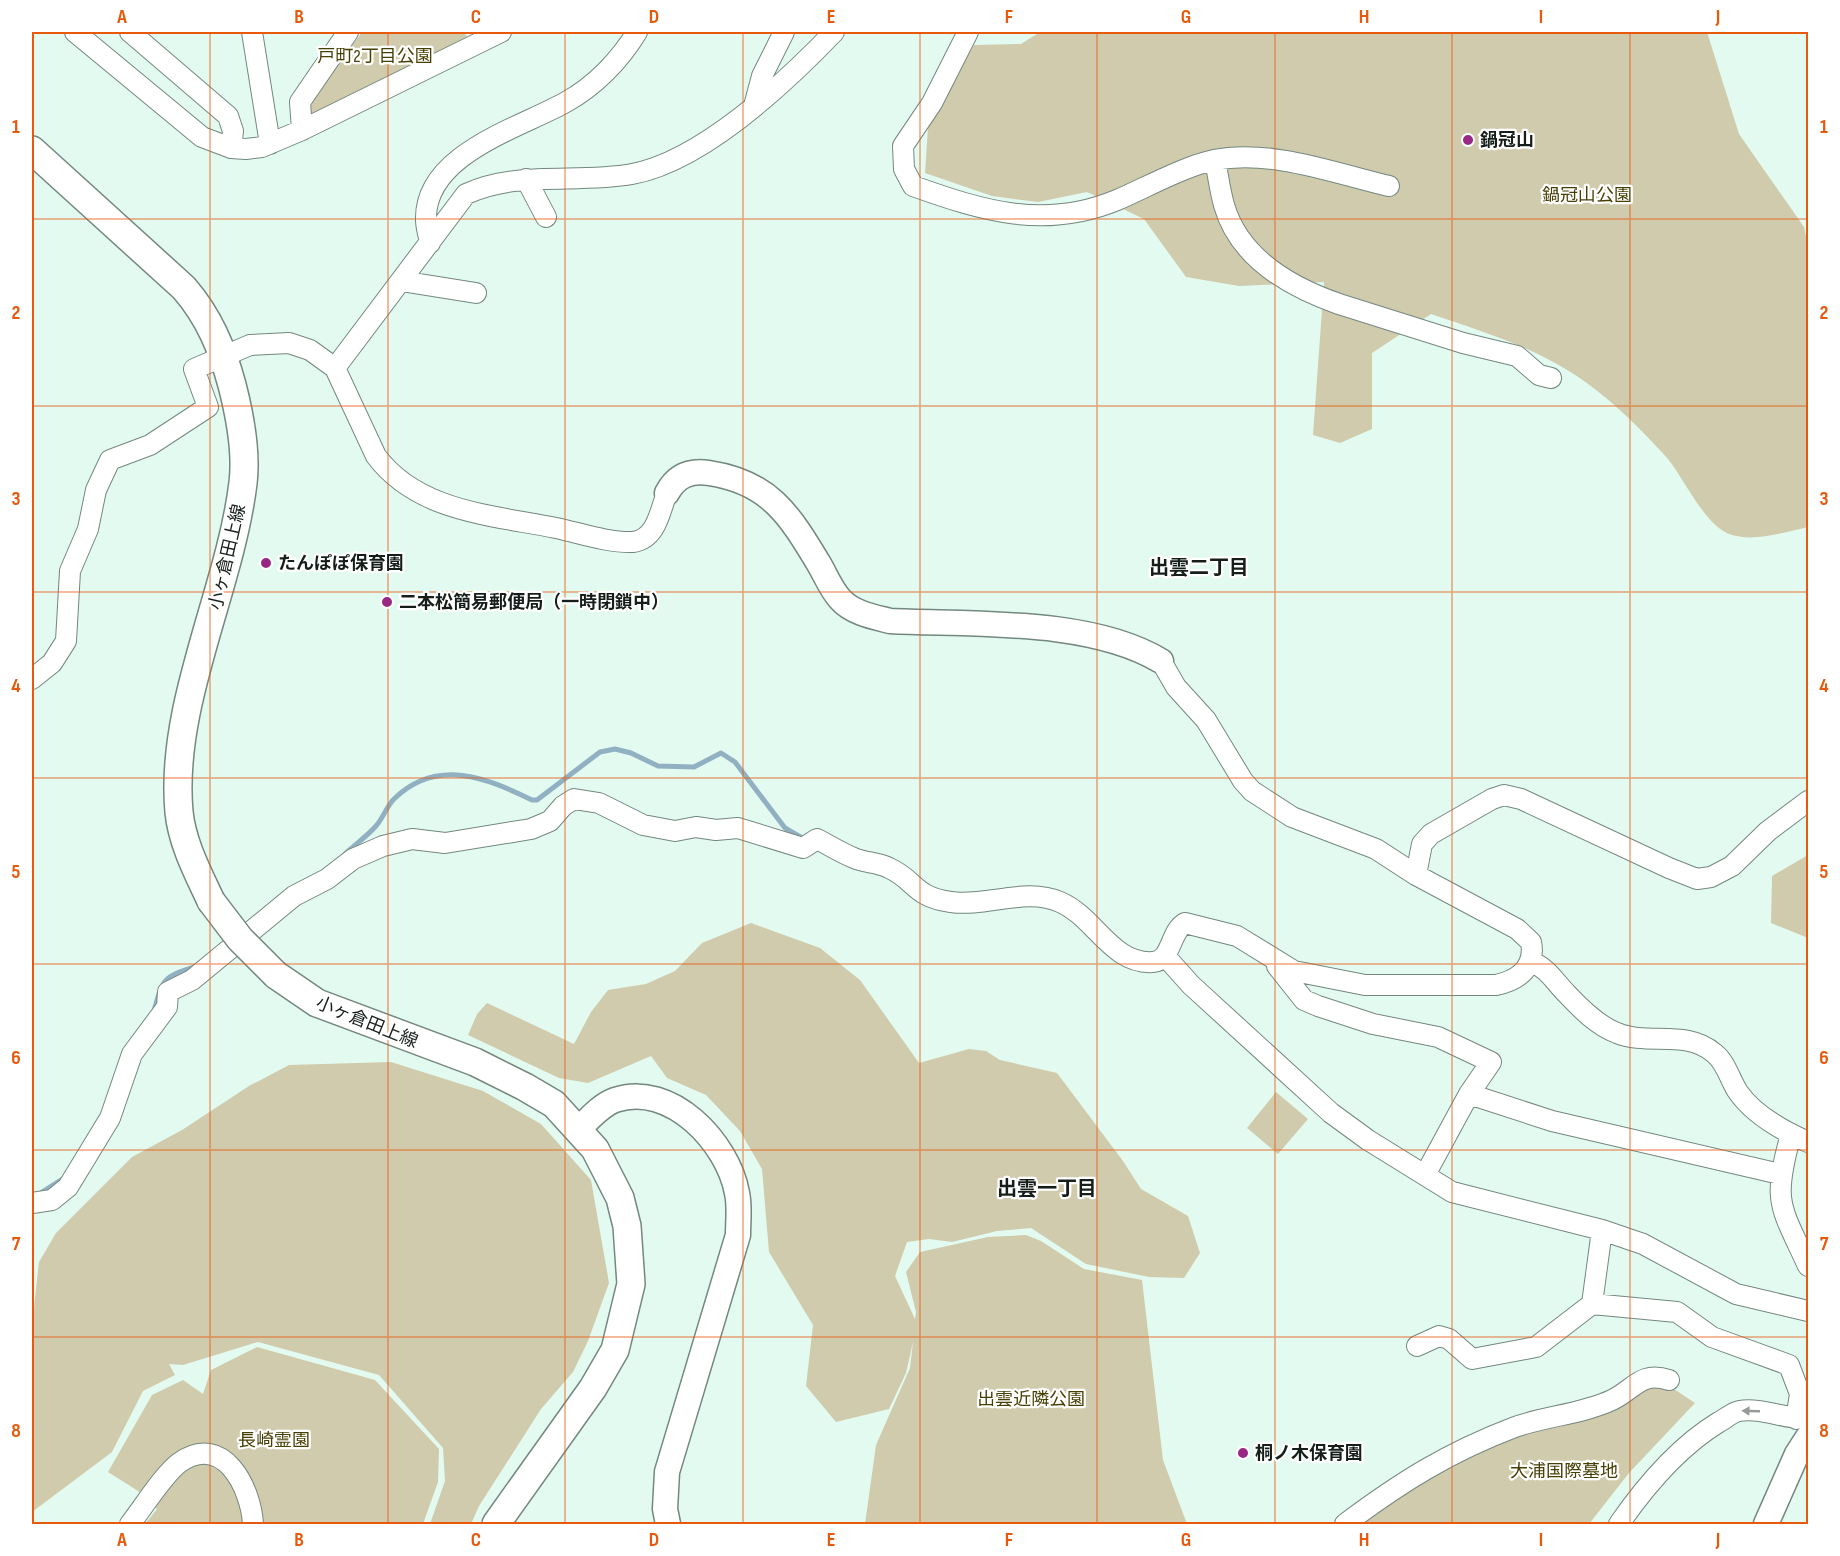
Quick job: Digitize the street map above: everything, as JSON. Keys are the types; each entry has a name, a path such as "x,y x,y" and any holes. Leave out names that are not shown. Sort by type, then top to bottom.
{"main road":[{"name":"小ヶ倉田上線","path":"32,150 184,288 211,325 224,355 237,404 243,439 243,482 222,585 192,691 180,751 178,783 179,814 192,861 211,901 240,939 276,975 318,1003 502,1075 554,1104 579,1129 606,1167 620,1198 627,1226 631,1284 615,1350 593,1388 496,1524"}],"street":[{"path":"75,32 202,137 231,148 246,149 270,144 302,130 501,32"},
{"path":"130,32 228,116 233,131 231,148"},
{"path":"252,32 270,144"},
{"path":"302,130 300,102 348,32"},
{"path":"430,243 426,219 431,194 446,170 472,148 567,102 590,86 629,45 637,32"},
{"path":"754,106 762,76 784,32"},
{"path":"335,368 466,194 484,186 526,179 633,174 666,163 700,146 754,106 785,81 818,39 834,32"},
{"path":"968,32 932,103 903,146 904,169 913,186 1001,214 1044,216 1108,204 1215,160 1285,162 1389,186"},
{"path":"1215,160 1224,207 1233,226 1242,244 1269,270 1339,304 1463,343 1517,356 1539,375 1551,378"},
{"path":"526,179 546,217"},
{"path":"402,281 476,293"},
{"path":"32,679 52,663 66,641 70,571 88,529 104,469 110,460 150,445 208,408 194,369 250,345 289,343 310,350 335,368 376,456 383,466 419,493 454,508 633,542 644,539 653,529 667,492 678,477 701,471 747,482 777,502 841,600 869,615 890,621 973,624 1090,634 1121,642 1161,661 1176,687 1206,720 1243,781 1252,791 1278,810 1358,840 1416,875 1471,903 1527,936 1532,949 1526,970 1511,981 1496,985 1365,985 1294,971 1272,960 1237,936 1185,922 1177,929 1165,956 1157,962 1130,959 1118,952 1075,910 1058,901 1040,897 953,903 929,898 888,867 854,858 817,839 809,845 738,828 716,830 696,827 675,831 643,825 599,803 574,800 563,806 550,821 531,828 445,843 412,839 383,846 353,859 327,879 294,896 192,980 168,992 167,1007 132,1054 110,1118 68,1187 52,1200 32,1203"},
{"path":"1416,875 1422,844 1431,834 1473,809 1504,795 1521,799 1697,879 1711,877 1732,866 1768,831 1809,801"},
{"path":"1165,956 1191,985 1331,1113 1368,1140 1452,1192 1602,1230 1643,1244 1736,1294 1809,1311"},
{"path":"1272,960 1305,1000 1311,1003 1373,1024 1438,1037 1491,1062 1469,1094 1425,1175"},
{"path":"1530,961 1544,967 1568,995 1598,1023 1618,1034 1633,1038 1672,1038 1691,1041 1714,1053 1739,1093 1758,1112 1800,1138 1780,1174 1779,1191 1782,1210 1809,1266"},
{"path":"1469,1094 1552,1121 1780,1174"},
{"path":"579,1129 613,1101 624,1098 662,1103 695,1121 711,1137 727,1163 737,1193 738,1234 667,1472 665,1509 668,1524"},
{"path":"1592,1304 1602,1230"},
{"path":"1417,1346 1439,1336 1449,1339 1472,1359 1536,1347 1592,1304 1677,1312 1712,1337 1789,1365 1800,1394 1804,1425 1797,1454 1766,1524"},
{"path":"1345,1524 1396,1486 1444,1457 1517,1427 1612,1400 1647,1378 1655,1376 1669,1380"},
{"path":"1619,1524 1638,1496 1692,1439 1738,1411 1771,1412 1804,1425"},
{"path":"130,1524 178,1464 202,1455 224,1458 238,1474 247,1497 253,1524"}],"green space":[{"name":"戸町2丁目公園","path":"362,32 464,32 467,37 310,116 309,104"},
{"name":"鍋冠山公園","path":"1040,32 1707,32 1739,134 1804,227 1808,246 1808,527 1751,537 1741,537 1722,531 1705,513 1661,451 1622,412 1586,382 1523,347 1431,314 1372,353 1372,429 1340,443 1313,435 1324,282 1239,286 1186,277 1144,219 1087,192 1038,202 992,196 925,173 928,128 974,45 1021,44"},
{"path":"1808,855 1808,938 1771,923 1772,876"},
{"name":"出雲近隣公園","path":"751,923 820,948 860,980 919,1063 969,1049 986,1051 1000,1060 1057,1073 1123,1161 1141,1189 1188,1216 1200,1253 1184,1278 1149,1277 1086,1264 1031,1228 997,1231 952,1242 929,1239 907,1242 895,1276 915,1319 916,1312 906,1272 920,1252 988,1237 1026,1235 1041,1241 1084,1269 1142,1280 1163,1460 1187,1524 865,1524 876,1445 910,1368 913,1342 906,1373 889,1409 836,1422 806,1386 813,1325 769,1252 762,1169 740,1131 706,1095 667,1078 651,1056 588,1083 559,1078 468,1035 477,1014 487,1003 574,1044 591,1012 608,990 646,984 675,971 702,943"},
{"path":"391,1062 483,1091 541,1124 591,1180 609,1283 588,1341 573,1372 541,1409 479,1506 471,1524 430,1524 445,1481 443,1448 379,1375 258,1342 183,1365 169,1364 175,1375 143,1391 112,1452 32,1512 32,1329 35,1328 32,1326 39,1262 56,1233 132,1157 182,1130 249,1086 289,1065"},
{"path":"1276,1092 1308,1119 1278,1154 1247,1128"},
{"name":"長崎霊園","path":"257,1347 375,1380 439,1449 438,1482 423,1524 145,1524 157,1509 138,1491 108,1472 152,1395 183,1380 203,1394 211,1370"},
{"name":"大浦国際墓地","path":"1644,1383 1671,1387 1695,1403 1629,1473 1589,1524 1351,1524 1442,1462"}],"waterway":[{"path":"345,854 376,826 394,799 410,786 427,778 445,775 480,779 537,800 600,752 615,749 631,753 658,766 694,767 721,753 735,762 785,828 804,839"},
{"path":"154,1011 160,991 167,980 171,976 197,966"},
{"path":"39,1194 64,1178"}],"place":[{"name":"鍋冠山","path":"1468,140"},
{"name":"たんぽぽ保育園","path":"266,563"},
{"name":"二本松簡易郵便局（一時閉鎖中）","path":"387,602"},
{"name":"桐ノ木保育園","path":"1243,1453"}],"district":[{"name":"出雲二丁目","path":"1199,567"},
{"name":"出雲一丁目","path":"1047,1188"}]}
